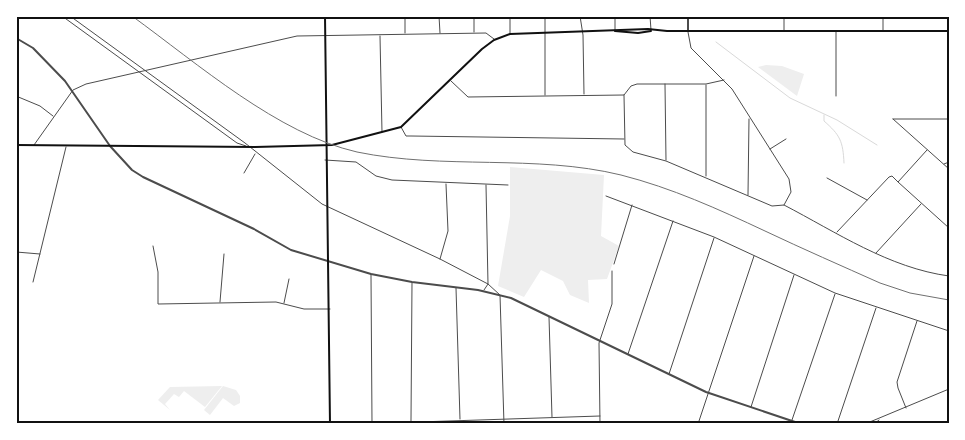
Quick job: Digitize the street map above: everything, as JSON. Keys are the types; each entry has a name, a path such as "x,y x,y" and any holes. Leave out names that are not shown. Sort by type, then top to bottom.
{"main road":[{"path":"325,16 325,160 330,310 330,424"},
{"path":"16,145 66,147 325,146 401,127 494,40 510,34 615,31 638,33 651,31 949,31"}],"street":[{"path":"62,16 237,143 246,146 256,153 322,204 440,259 488,284 500,295 504,424"},
{"path":"70,16 245,143 246,146"},
{"path":"405,16 405,34"},
{"path":"439,16 440,34"},
{"path":"474,16 474,33"},
{"path":"510,16 510,34"},
{"path":"544,96 545,16"},
{"path":"580,16 584,95"},
{"path":"615,16 615,31"},
{"path":"650,16 651,31"},
{"path":"688,16 691,48 724,80 770,149 790,186 791,192 784,205"},
{"path":"784,16 784,31"},
{"path":"883,16 883,31"},
{"path":"836,31 836,96"},
{"path":"34,145 73,90 86,84 139,71 297,36 474,33 490,34 494,40"},
{"path":"380,35 382,133"},
{"path":"16,38 32,48 73,90 110,146 132,170 143,177 254,229 282,246 371,274 412,282 483,291 511,298 709,393 800,424"},
{"path":"451,80 468,97 624,95 634,85 706,84 724,80"},
{"path":"666,84 666,161"},
{"path":"706,84 706,177"},
{"path":"624,95 625,145 633,152 666,161 772,206 784,205 876,254 912,268 949,276"},
{"path":"16,96 40,106 54,116"},
{"path":"748,195 748,125 750,118"},
{"path":"949,119 893,119 949,169"},
{"path":"401,127 406,136 625,139"},
{"path":"770,149 786,139"},
{"path":"33,282 66,147"},
{"path":"898,182 927,150"},
{"path":"244,173 256,153"},
{"path":"325,160 356,162 376,176 392,180 508,185"},
{"path":"943,164 949,162"},
{"path":"837,233 890,176 949,228"},
{"path":"827,178 868,200"},
{"path":"440,259 448,231 446,182"},
{"path":"483,291 488,284 486,185"},
{"path":"606,196 714,237 835,293 949,331"},
{"path":"876,254 922,204"},
{"path":"614,264 632,205"},
{"path":"628,355 674,221"},
{"path":"669,374 714,237"},
{"path":"153,246 158,272 158,304 284,303 304,309 330,310"},
{"path":"16,252 40,254"},
{"path":"220,303 224,254"},
{"path":"698,424 754,256"},
{"path":"600,424 599,343 601,342 612,304 612,271"},
{"path":"371,274 372,423"},
{"path":"750,408 794,274"},
{"path":"284,303 289,279"},
{"path":"411,422 412,282"},
{"path":"456,287 460,420"},
{"path":"792,421 835,293"},
{"path":"837,424 876,307"},
{"path":"549,317 552,417"},
{"path":"906,408 897,382 918,320"},
{"path":"874,424 949,389"},
{"path":"358,424 600,416"},
{"path":"865,424 880,420"}],"shaded area":[{"path":"766,65 782,66 804,74 797,96 758,67"},
{"path":"510,167 604,175 601,236 619,246 607,279 588,280 589,303 570,295 563,281 541,270 524,297 498,286 510,216"},
{"path":"222,386 205,407 184,391 179,397 174,394 165,404 170,410 158,400 170,387"},
{"path":"223,386 236,390 240,396 240,403 234,406 223,398 210,415 204,410"}],"waterway":[{"path":"716,42 790,98 837,120 877,145"},
{"path":"824,115 824,121 840,139 844,163"}],"railway":[{"path":"132,16 211,75 268,114 327,143 357,152 390,157 456,162 556,165 621,175 658,186 730,215 880,283 910,293 949,300"}]}
